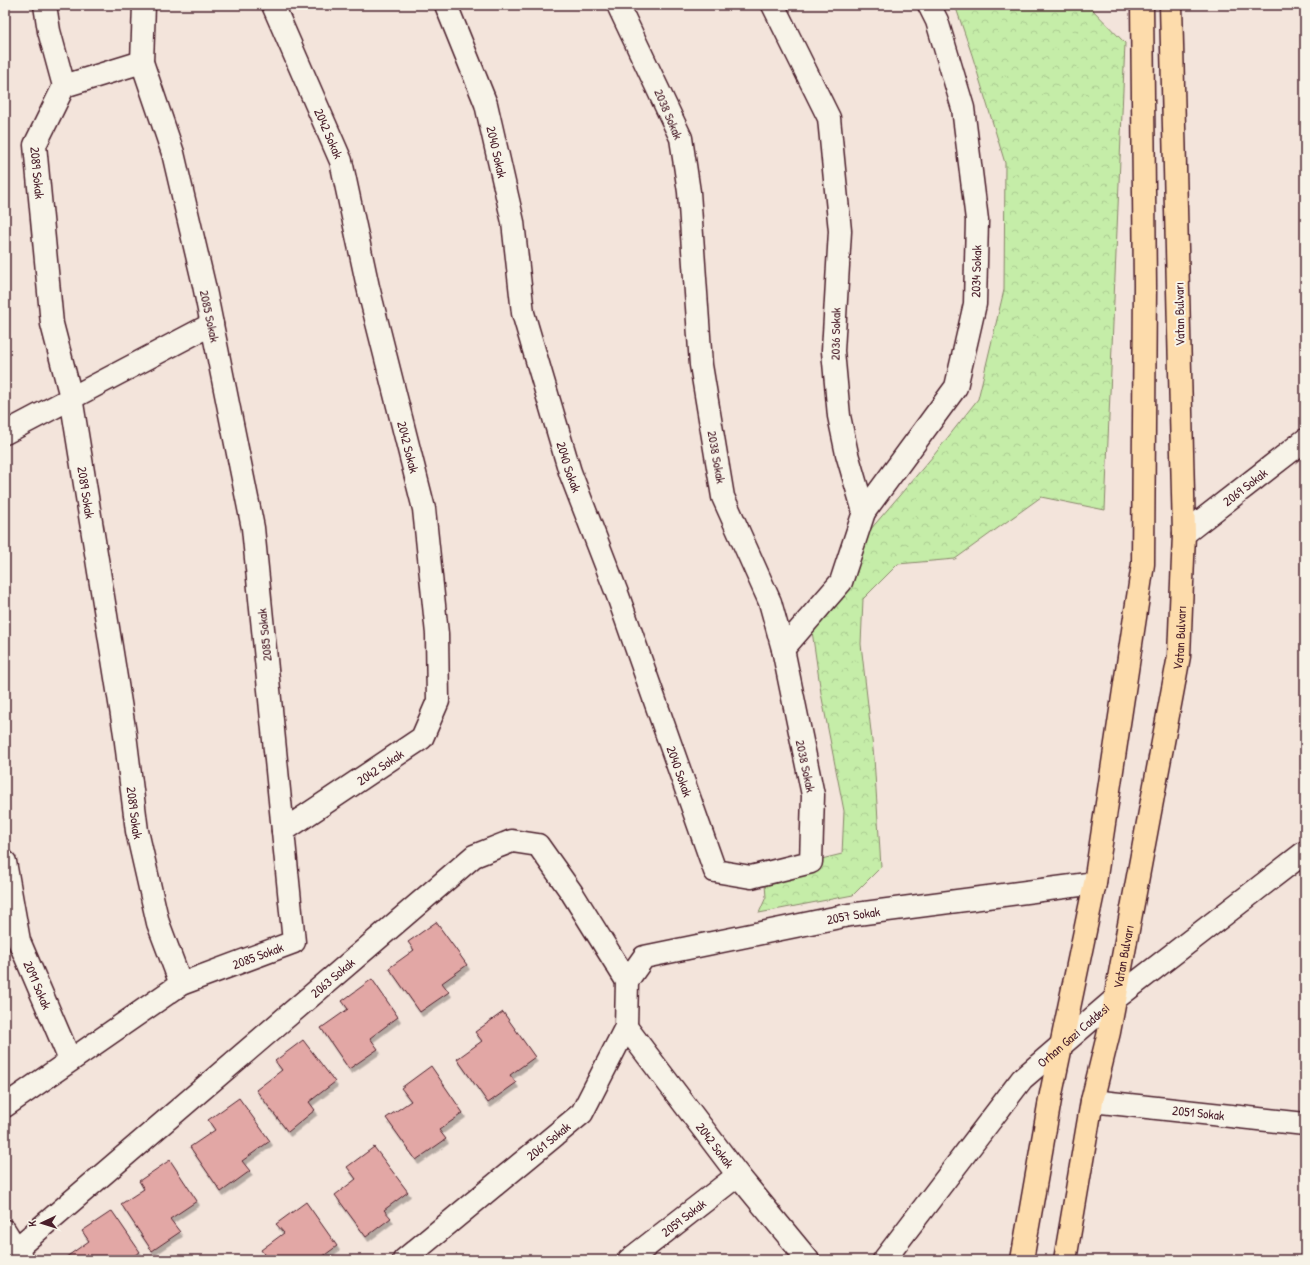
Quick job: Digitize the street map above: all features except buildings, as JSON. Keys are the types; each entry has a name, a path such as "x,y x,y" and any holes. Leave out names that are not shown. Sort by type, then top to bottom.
{"main road":[{"path":"1022,1260 1061,1046 1095,883 1143,564 1145,285 1142,5"},
{"name":"Vatan Bulvarı","path":"1065,1260 1092,1101 1109,1032 1179,656 1184,534 1171,5"}],"street":[{"path":"45,5 49,31 64,86 142,62"},
{"name":"2085 Sokak","path":"5,1106 181,984 294,942 253,528 212,324 173,154 142,62 144,5"},
{"name":"2042 Sokak","path":"273,5 342,161 368,287 424,509 437,634 438,701 422,738 283,831"},
{"name":"2040 Sokak","path":"446,5 486,104 513,222 523,313 570,472 618,596 715,871 751,877 764,873"},
{"name":"2038 Sokak","path":"618,5 681,138 689,192 701,365 724,497 770,602 783,648 813,795 811,862 764,873"},
{"name":"2036 Sokak","path":"772,5 829,118 840,231 833,351 842,431 847,454 864,512"},
{"name":"2034 Sokak","path":"864,512 956,387 975,304 977,220 963,108 937,21 930,5"},
{"name":"2089 Sokak","path":"64,86 35,145 52,324 71,397 125,734 137,831 158,923 181,984"},
{"path":"5,433 212,324"},
{"name":"2069 Sokak","path":"1184,534 1305,440"},
{"path":"783,648 841,582 864,512"},
{"name":"2063 Sokak","path":"20,1254 474,856 512,841 538,845 572,893 627,981"},
{"name":"Orhan Gazi Caddesi","path":"884,1260 1022,1079 1115,999 1305,852"},
{"name":"2091 Sokak","path":"5,862 19,941 70,1060"},
{"name":"2057 Sokak","path":"627,981 644,957 849,915 1095,883"},
{"name":"2061 Sokak","path":"404,1260 582,1113 626,1027 627,981"},
{"name":"2042 Sokak","path":"626,1027 738,1175 808,1260"},
{"name":"2051 Sokak","path":"1092,1101 1305,1124"},
{"name":"2059 Sokak","path":"629,1260 738,1175"},
{"path":"5,1231 20,1254"}],"green space":[{"path":"955,5 1088,5 1125,43 1105,510 1041,497 955,559 898,564 863,599 861,644 874,758 881,867 853,895 759,913 766,897 764,873 842,854 844,811 821,693 812,631 870,530 934,455 978,399 1004,290 1005,163"}]}
